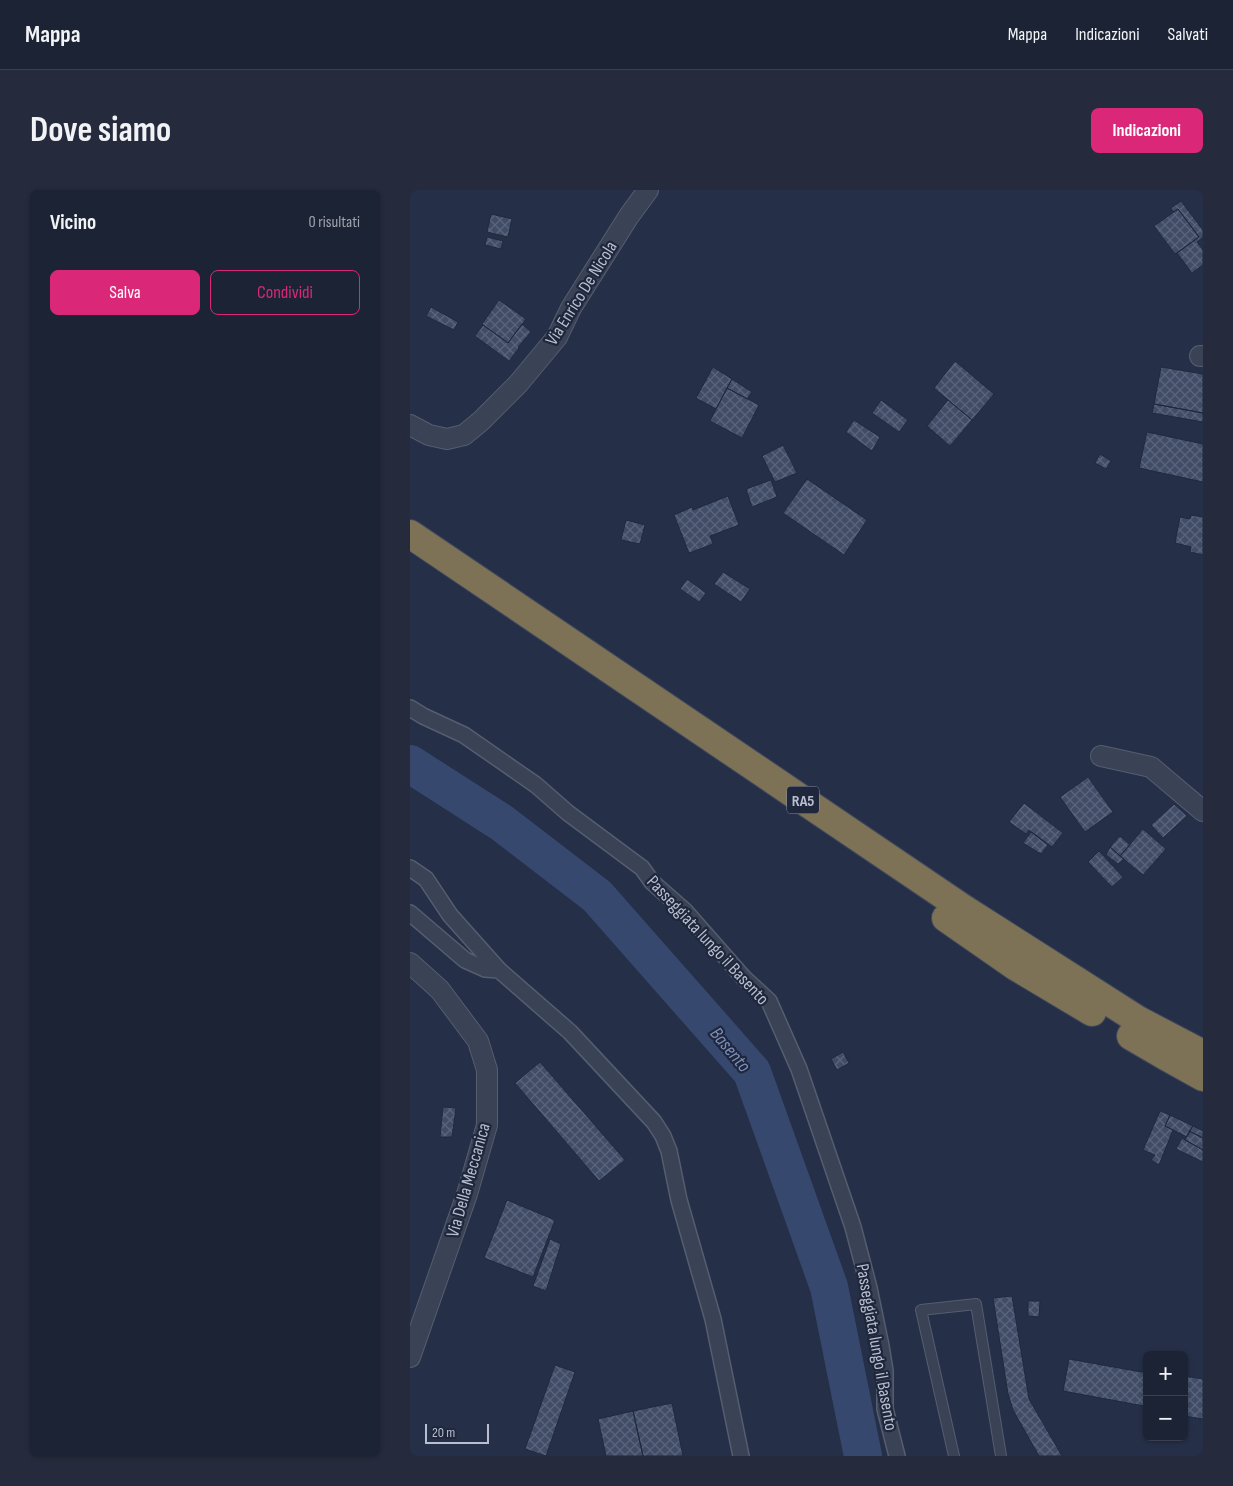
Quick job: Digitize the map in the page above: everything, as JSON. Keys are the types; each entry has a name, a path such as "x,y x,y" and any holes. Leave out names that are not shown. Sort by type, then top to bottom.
{"highway":[{"name":"RA5","path":"410,534 964,908 1138,1020 1203,1054"},
{"name":"RA5","path":"410,556 1015,966 1167,1057 1203,1076"}],"street":[{"name":"Via Enrico De Nicola","path":"410,426 429,435 447,439 464,436 481,421 518,384 558,336 571,308 629,216 648,190"},
{"name":"Passeggiata lungo il Basento","path":"410,708 472,741 536,786 568,813 642,868 652,882 686,911 743,977 769,1001 799,1069 853,1228 868,1288 885,1371 885,1409 897,1456"},
{"path":"1101,756 1151,767 1203,811"},
{"path":"410,868 426,879 450,916 499,970 570,1032 654,1122 663,1136 669,1151 679,1200 713,1319 741,1456"},
{"path":"410,914 465,960 485,969 499,970"},
{"name":"Via Della Meccanica","path":"410,963 440,990 478,1041 487,1070 487,1107 486,1126 467,1194 410,1357"}],"lane":[{"path":"954,1456 920,1310 976,1304 1001,1456"}],"building":[{"path":"1181,201 1203,230 1203,237 1197,242 1203,250 1203,265 1192,273 1177,253 1199,237 1178,209 1173,212 1171,208"},
{"path":"1178,209 1199,237 1175,254 1154,226"},
{"path":"491,214 512,219 508,237 487,232"},
{"path":"487,237 503,241 501,249 485,245"},
{"path":"499,300 526,319 508,343 482,324"},
{"path":"431,307 458,322 454,330 426,316"},
{"path":"522,324 531,332 509,361 475,336 483,325 508,343"},
{"path":"955,361 994,394 972,420 934,388"},
{"path":"713,367 732,379 716,409 696,398"},
{"path":"1161,367 1203,374 1203,413 1154,404"},
{"path":"732,379 752,392 747,399 727,388"},
{"path":"727,388 759,405 742,438 710,421"},
{"path":"881,400 908,420 899,432 872,413"},
{"path":"948,400 972,420 950,446 927,426"},
{"path":"1154,404 1203,413 1203,422 1152,413"},
{"path":"854,420 880,437 872,451 846,432"},
{"path":"1147,432 1203,444 1203,482 1139,468"},
{"path":"783,445 797,473 775,482 762,456"},
{"path":"1100,454 1111,461 1106,469 1095,463"},
{"path":"807,479 867,520 844,555 783,513"},
{"path":"771,480 777,497 752,507 746,489"},
{"path":"728,496 739,525 710,536 713,544 689,553 674,515 692,507 693,510"},
{"path":"1191,515 1203,517 1203,555 1190,552 1191,547 1175,543 1180,517 1190,519"},
{"path":"626,520 645,525 640,544 621,540"},
{"path":"723,572 750,589 741,602 714,584"},
{"path":"687,579 706,593 699,602 680,589"},
{"path":"1088,777 1113,812 1085,832 1060,797"},
{"path":"1024,803 1063,833 1052,847 1029,830 1026,834 1009,822"},
{"path":"1174,804 1187,816 1163,838 1151,825"},
{"path":"1143,829 1166,849 1143,875 1120,856"},
{"path":"1031,832 1048,845 1041,854 1023,843"},
{"path":"1120,836 1130,845 1120,856 1110,847"},
{"path":"1110,847 1124,859 1118,864 1106,855"},
{"path":"1099,851 1123,877 1112,887 1088,862"},
{"path":"843,1052 849,1063 837,1070 831,1059"},
{"path":"540,1062 625,1160 599,1181 515,1083"},
{"path":"443,1107 456,1108 452,1137 440,1137"},
{"path":"1160,1111 1170,1115 1165,1126 1173,1130 1159,1165 1151,1160 1155,1155 1143,1150"},
{"path":"1170,1115 1193,1126 1187,1137 1165,1126"},
{"path":"1193,1126 1203,1131 1203,1138 1189,1131"},
{"path":"1189,1131 1203,1138 1203,1150 1185,1140"},
{"path":"1182,1138 1203,1150 1203,1162 1176,1149"},
{"path":"507,1200 555,1220 533,1277 484,1258"},
{"path":"550,1239 561,1244 546,1291 533,1286"},
{"path":"1012,1296 1029,1399 1062,1456 1039,1456 1013,1410 1008,1394 993,1298"},
{"path":"1028,1301 1040,1301 1039,1317 1028,1316"},
{"path":"1069,1359 1143,1372 1143,1406 1063,1391"},
{"path":"555,1365 575,1372 546,1456 525,1449"},
{"path":"1188,1377 1203,1379 1203,1419 1188,1417"},
{"path":"672,1403 683,1456 643,1456 633,1411"},
{"path":"633,1411 643,1456 606,1456 598,1419"}],"waterway":[{"name":"Basento","path":"410,764 502,823 597,896 752,1072 829,1287 863,1456"}]}
